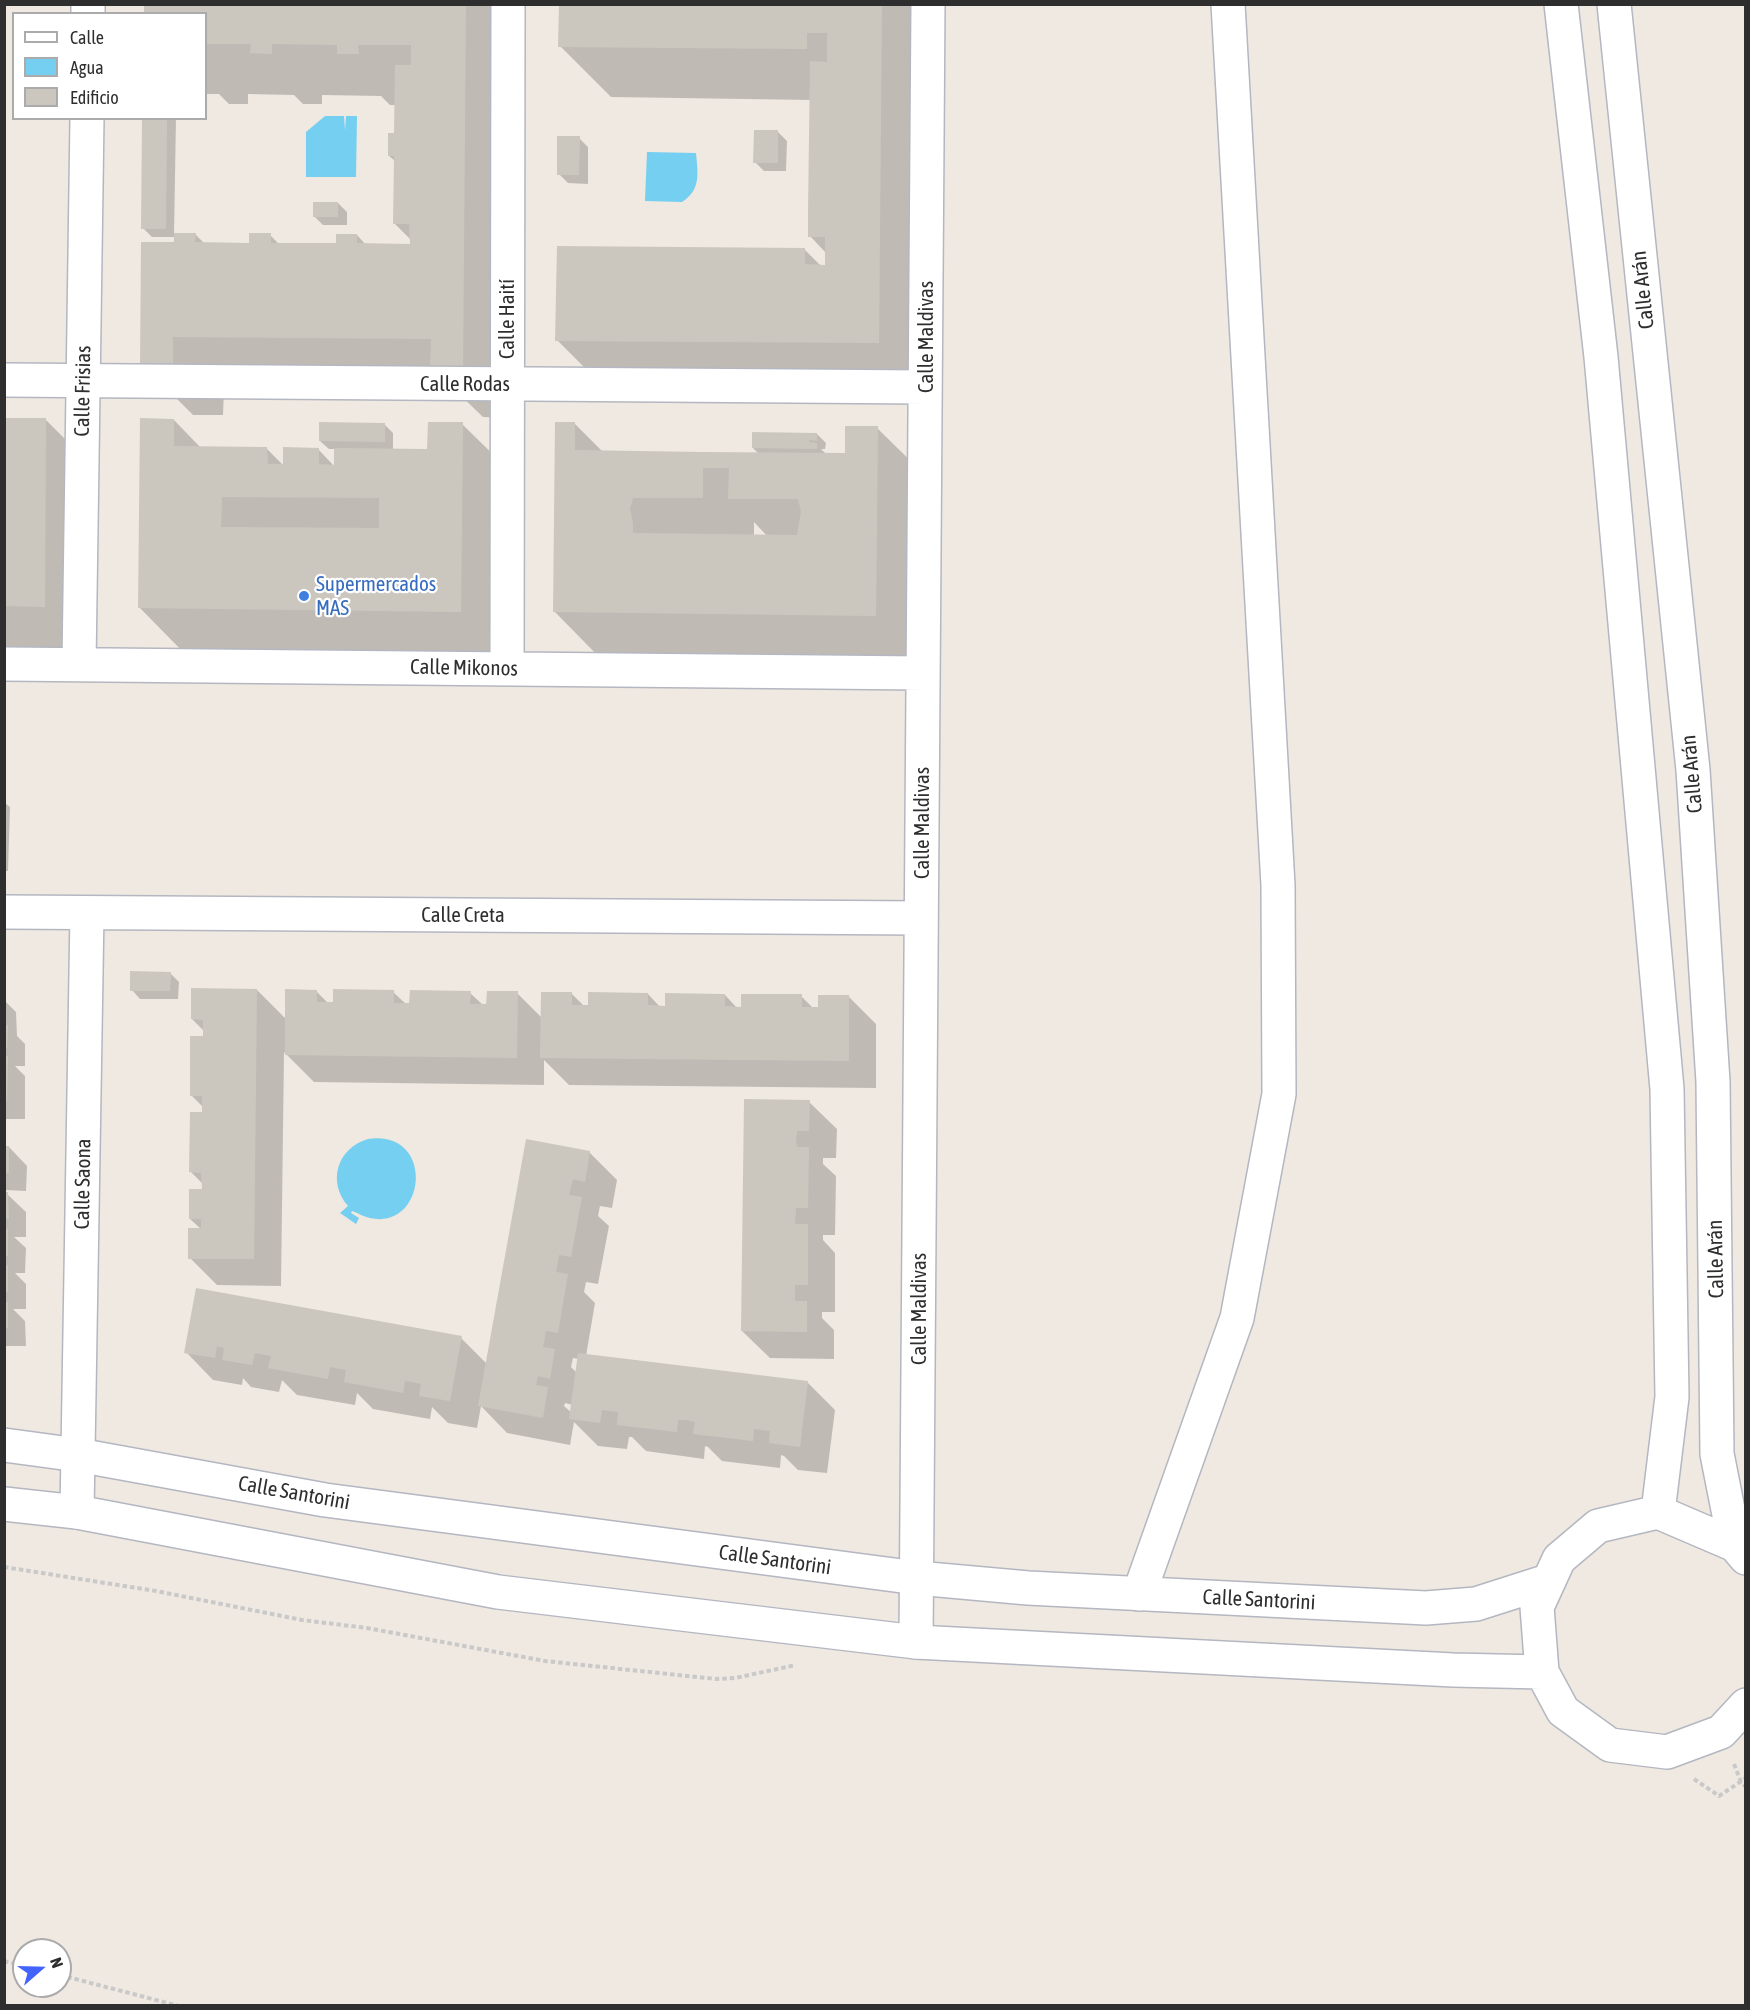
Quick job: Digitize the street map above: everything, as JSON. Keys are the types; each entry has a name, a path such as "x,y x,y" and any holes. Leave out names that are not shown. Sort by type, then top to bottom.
{"street":[{"name":"Calle Haití","path":"507,669 508,4"},
{"name":"Calle Maldivas","path":"916,1642 928,4"},
{"path":"1139,1594 1237,1318 1279,1094 1278,885 1228,4"},
{"path":"1561,4 1601,357 1666,1089 1672,1397 1658,1512"},
{"name":"Calle Arán","path":"1614,4 1693,770 1713,1082 1717,1454 1740,1552"},
{"name":"Calle Frisias","path":"79,664 87,120"},
{"name":"Calle Rodas","path":"4,380 926,387"},
{"name":"Calle Mikonos","path":"4,664 923,673"},
{"name":"Calle Creta","path":"4,912 921,918"},
{"name":"Calle Saona","path":"77,1512 87,913"},
{"name":"Calle Santorini","path":"4,1445 78,1455 325,1500 917,1578 1028,1588 1426,1608 1476,1604 1548,1581"},
{"path":"4,1504 77,1512 498,1592 916,1642 1453,1670 1542,1672"},
{"path":"1740,1552 1658,1512 1598,1526 1559,1559 1537,1607 1542,1672 1563,1711 1610,1744 1667,1752 1721,1732 1746,1705"}],"path":[{"path":"72,1978 179,2006"}],"water":[{"path":"325,116 344,116 345,130 346,116 357,116 356,177 306,177 306,132"},
{"path":"647,152 696,153 697,181 692,192 682,202 645,201"},
{"path":"368,1139 390,1140 405,1149 414,1163 416,1180 412,1196 403,1210 389,1218 370,1218 352,1211 351,1213 359,1218 356,1224 340,1213 348,1206 338,1187 338,1167 349,1150 357,1143"}],"building":[{"path":"144,4 466,4 463,367 430,367 431,339 173,337 173,365 140,365 141,242 174,242 174,233 196,233 195,242 249,243 249,233 271,233 271,243 336,243 336,234 357,234 357,243 410,244 409,224 393,224 394,156 388,156 388,133 394,133 395,65 411,65 411,45 358,45 359,54 337,54 337,45 272,44 272,54 250,53 251,44 207,44 207,12 144,12"},
{"path":"559,4 882,4 879,343 555,341 557,246 805,248 805,264 825,265 825,237 808,237 808,212 810,61 827,62 827,33 807,33 807,49 558,47"},
{"path":"142,120 167,120 166,229 141,229"},
{"path":"754,130 778,130 778,163 753,163"},
{"path":"557,136 580,136 579,175 557,175"},
{"path":"313,202 338,202 338,217 313,217"},
{"path":"6,418 46,418 45,607 4,606"},
{"path":"140,418 174,419 174,446 267,447 268,464 283,464 283,447 319,448 319,464 334,465 334,448 427,449 428,422 463,422 461,612 138,608","holes":["222,497 379,498 379,528 221,527"]},
{"path":"319,422 385,423 385,442 319,441"},
{"path":"555,422 575,422 575,450 703,452 845,453 845,426 878,426 876,616 553,612","holes":["703,468 729,468 728,499 798,499 801,511 797,535 633,533 630,509 633,498 703,498"]},
{"path":"752,432 817,433 817,441 809,440 809,442 817,443 817,449 752,448"},
{"path":"130,971 171,972 170,991 130,991"},
{"path":"191,988 257,989 254,1259 188,1259 188,1228 201,1228 201,1219 189,1219 189,1189 202,1189 201,1173 189,1172 190,1112 202,1112 202,1096 190,1096 190,1036 203,1036 203,1020 191,1019"},
{"path":"285,989 317,990 317,1002 333,1002 333,989 394,990 394,1003 409,1003 410,990 471,991 470,1004 486,1004 487,991 518,991 517,1058 285,1055"},
{"path":"541,992 572,992 572,1005 588,1005 588,992 648,993 648,1005 665,1006 665,993 725,994 725,1006 741,1007 741,994 802,994 802,1007 818,1007 818,995 849,995 849,1061 540,1058"},
{"path":"4,1025 8,1025 7,1048 4,1048"},
{"path":"4,1056 8,1056 7,1101 4,1101"},
{"path":"744,1099 810,1100 809,1131 797,1131 796,1140 797,1147 809,1147 808,1208 796,1208 795,1224 808,1224 808,1285 795,1285 795,1301 807,1301 807,1332 741,1331"},
{"path":"526,1139 590,1151 585,1182 573,1179 569,1195 582,1197 571,1257 559,1255 556,1272 568,1274 558,1333 546,1331 543,1347 555,1349 550,1379 538,1376 536,1385 548,1387 543,1418 478,1406"},
{"path":"4,1146 9,1146 9,1173 4,1173"},
{"path":"4,1192 8,1192 9,1219 4,1219"},
{"path":"4,1228 8,1229 8,1256 4,1256"},
{"path":"4,1265 8,1265 8,1292 4,1292"},
{"path":"196,1288 462,1336 450,1401 419,1396 421,1384 413,1382 405,1381 403,1393 344,1382 346,1370 330,1367 328,1379 268,1368 271,1356 255,1353 252,1365 222,1360 224,1348 217,1346 215,1358 184,1353"},
{"path":"4,1302 8,1302 8,1328 4,1328"},
{"path":"578,1353 808,1381 800,1447 769,1443 770,1431 754,1429 753,1441 693,1434 695,1422 686,1420 678,1420 677,1432 617,1425 618,1412 602,1410 600,1423 569,1419"}],"place":[{"name":"Supermercados MAS","path":"304,596"}]}
